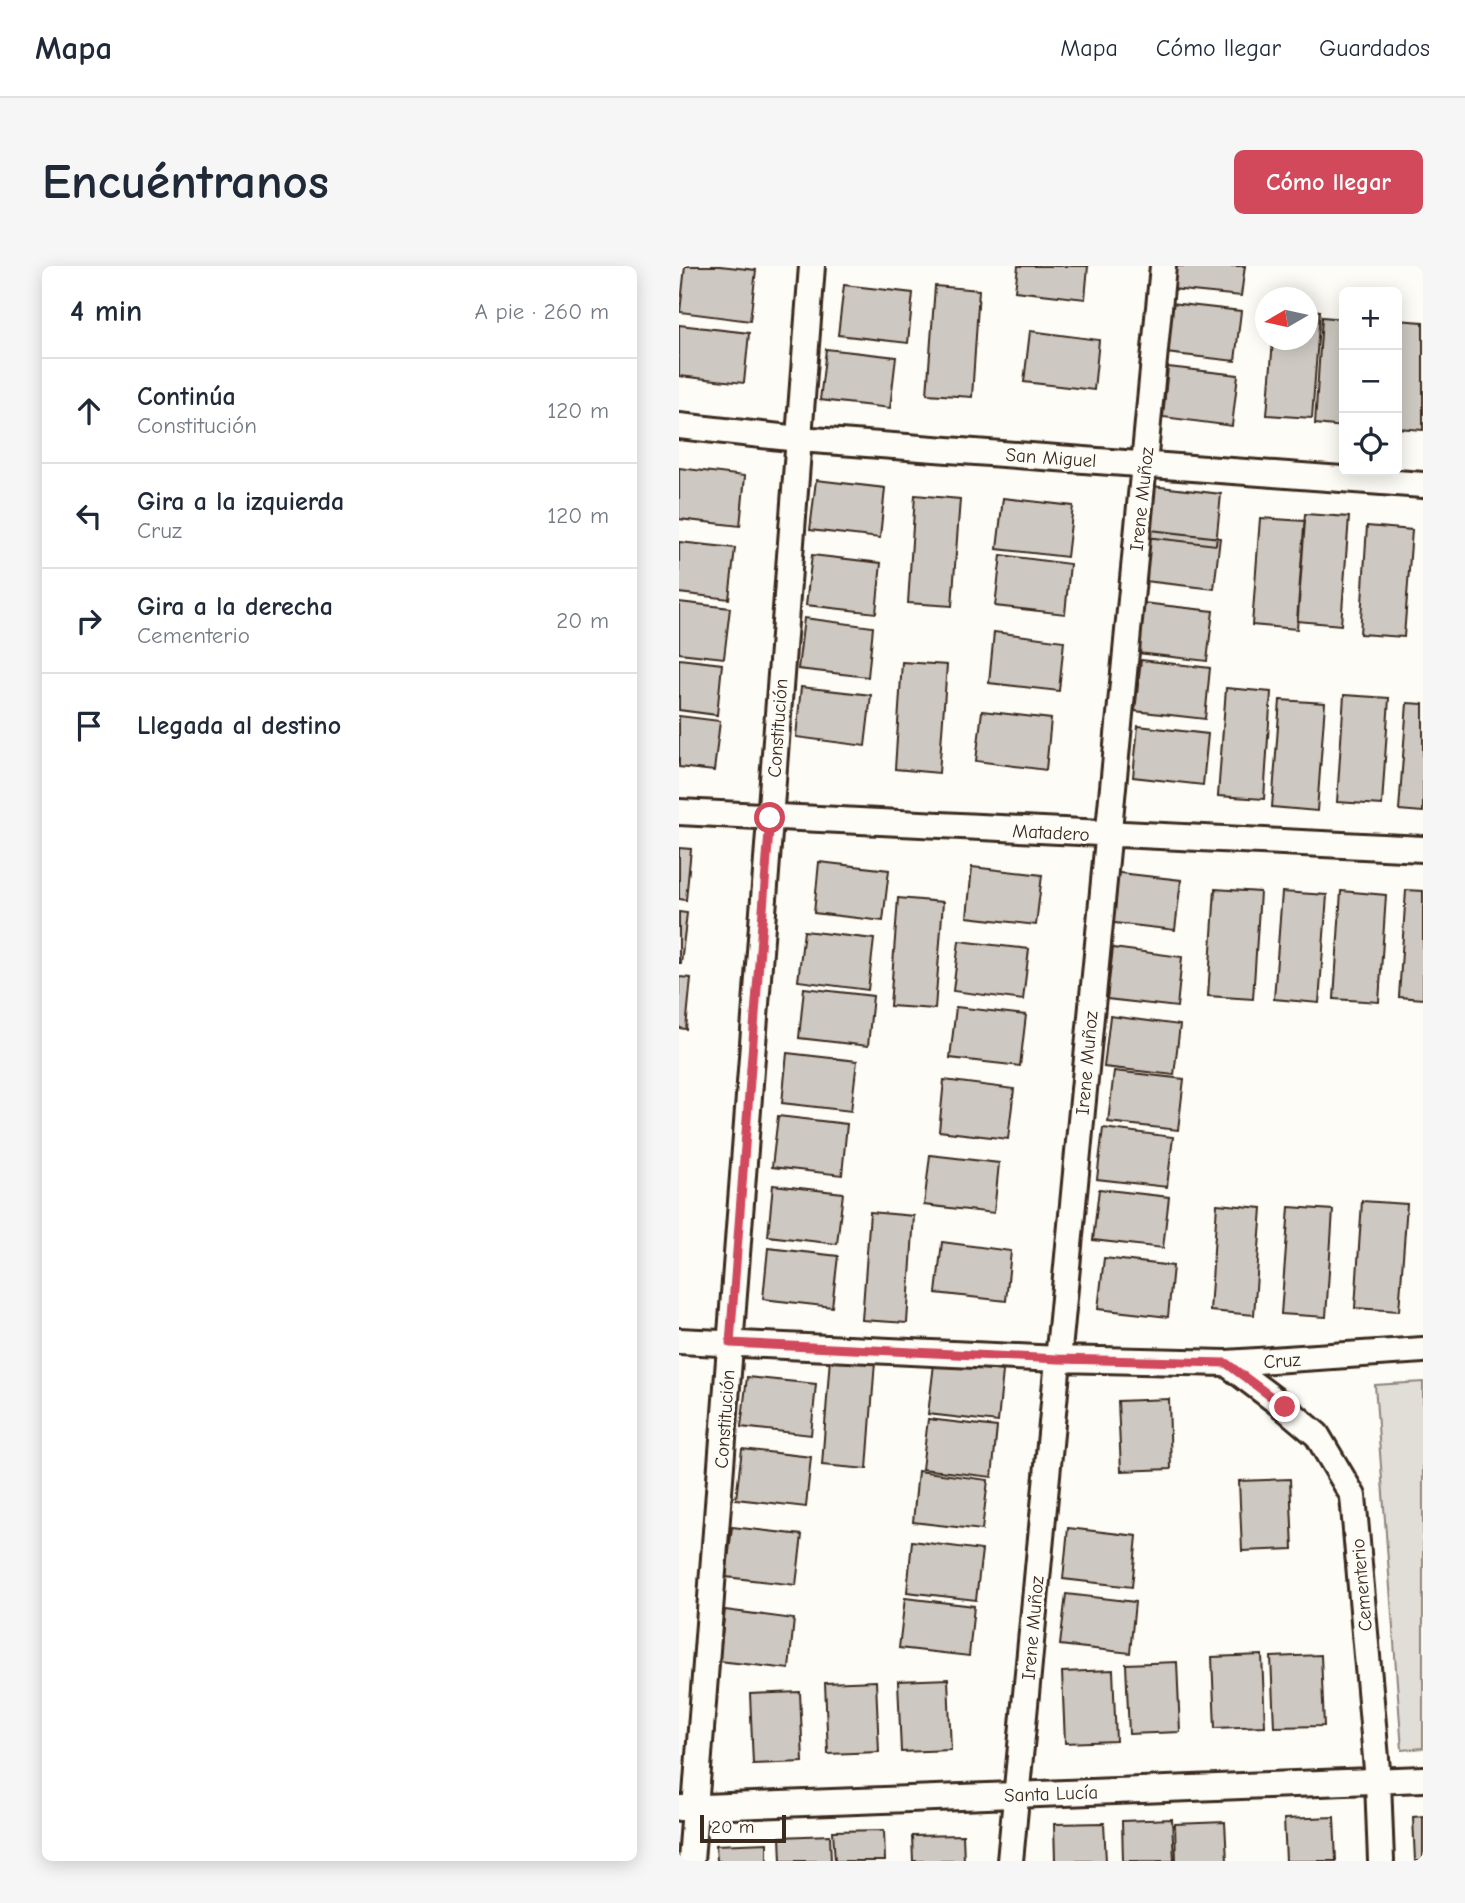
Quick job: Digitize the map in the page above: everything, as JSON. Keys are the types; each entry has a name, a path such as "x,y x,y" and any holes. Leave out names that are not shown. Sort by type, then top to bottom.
{"street":[{"name":"Constitución","path":"691,1861 687,1808 730,1343 812,266"},
{"name":"Irene Muñoz","path":"1010,1861 1163,266"},
{"name":"San Miguel","path":"679,426 799,439 1423,485"},
{"name":"Matadero","path":"679,812 1423,849"},
{"name":"Cruz","path":"679,1341 1058,1359 1226,1363 1423,1350"},
{"name":"Cementerio","path":"1226,1363 1285,1407 1317,1435 1353,1496 1378,1781 1381,1861"},
{"name":"Santa Lucía","path":"687,1808 1423,1779"}],"shaded area":[{"path":"1423,1382 1423,1748 1402,1750 1375,1385"}],"building":[{"path":"685,266 756,270 750,321 680,312"},
{"path":"1018,266 1088,266 1085,299 1015,291"},
{"path":"1174,266 1245,266 1241,296 1172,289"},
{"path":"844,285 913,293 908,343 838,335"},
{"path":"935,286 979,290 972,397 927,394"},
{"path":"1171,303 1241,311 1235,361 1166,353"},
{"path":"1322,317 1339,319 1339,426 1315,424"},
{"path":"1402,320 1423,322 1423,430 1402,428"},
{"path":"679,325 749,333 744,383 679,376"},
{"path":"1030,331 1099,340 1094,390 1024,382"},
{"path":"826,349 896,357 890,408 820,400"},
{"path":"1272,350 1317,350 1312,418 1267,415"},
{"path":"1168,367 1238,375 1232,426 1163,417"},
{"path":"679,468 745,476 740,526 679,519"},
{"path":"816,480 885,488 880,538 810,530"},
{"path":"1152,486 1221,494 1216,545 1146,537"},
{"path":"915,495 960,499 952,606 908,603"},
{"path":"1003,498 1073,506 1067,557 997,549"},
{"path":"1305,514 1349,517 1341,625 1297,621"},
{"path":"1260,518 1305,521 1297,629 1252,625"},
{"path":"1367,526 1412,530 1404,637 1360,634"},
{"path":"1150,530 1220,538 1214,589 1145,581"},
{"path":"679,542 735,548 729,599 679,593"},
{"path":"812,555 881,563 876,613 806,605"},
{"path":"1001,555 1070,564 1065,614 995,606"},
{"path":"679,602 730,608 724,658 679,653"},
{"path":"1143,603 1213,611 1207,661 1138,653"},
{"path":"804,618 873,627 868,677 798,669"},
{"path":"994,632 1064,641 1059,691 989,683"},
{"path":"679,659 722,664 717,715 679,710"},
{"path":"1141,660 1210,668 1205,719 1135,711"},
{"path":"902,662 947,665 939,773 895,769"},
{"path":"801,687 871,695 865,746 796,737"},
{"path":"1226,688 1271,692 1264,799 1218,796"},
{"path":"1344,695 1389,698 1382,805 1337,802"},
{"path":"1280,700 1325,703 1317,811 1272,807"},
{"path":"1407,703 1423,704 1423,812 1399,810"},
{"path":"982,711 1051,719 1046,770 976,761"},
{"path":"679,716 720,721 714,771 679,767"},
{"path":"1138,726 1208,734 1203,785 1133,777"},
{"path":"679,848 691,849 686,900 679,899"},
{"path":"819,862 889,870 883,921 814,913"},
{"path":"972,867 1042,875 1036,925 967,917"},
{"path":"1111,872 1181,880 1175,930 1106,922"},
{"path":"1215,889 1260,892 1253,999 1208,996"},
{"path":"1406,890 1423,891 1423,999 1399,997"},
{"path":"1341,891 1386,895 1379,1002 1334,999"},
{"path":"1282,892 1327,895 1319,1003 1274,999"},
{"path":"898,898 943,902 935,1009 890,1006"},
{"path":"679,912 687,913 681,963 679,963"},
{"path":"804,931 874,939 868,990 798,981"},
{"path":"959,941 1029,949 1023,1000 953,991"},
{"path":"1113,948 1182,957 1177,1007 1107,999"},
{"path":"679,977 691,978 686,1029 679,1028"},
{"path":"804,988 873,996 868,1046 799,1038"},
{"path":"956,1007 1026,1015 1020,1066 950,1058"},
{"path":"1110,1016 1180,1025 1174,1075 1104,1067"},
{"path":"787,1053 857,1061 851,1111 782,1103"},
{"path":"1114,1071 1184,1079 1178,1130 1108,1122"},
{"path":"944,1080 1014,1089 1008,1139 939,1131"},
{"path":"778,1116 847,1124 842,1175 772,1167"},
{"path":"1103,1128 1173,1137 1167,1187 1097,1179"},
{"path":"930,1155 999,1163 994,1213 924,1205"},
{"path":"773,1185 843,1193 837,1244 768,1236"},
{"path":"1099,1189 1169,1197 1163,1248 1093,1240"},
{"path":"1362,1201 1407,1204 1399,1311 1355,1308"},
{"path":"1217,1204 1262,1208 1254,1315 1210,1311"},
{"path":"1289,1207 1333,1210 1326,1317 1281,1314"},
{"path":"870,1212 914,1216 907,1323 862,1320"},
{"path":"942,1242 1011,1251 1006,1301 936,1293"},
{"path":"768,1248 838,1256 832,1307 763,1299"},
{"path":"1104,1258 1173,1266 1168,1317 1098,1309"},
{"path":"830,1358 875,1361 867,1469 822,1465"},
{"path":"934,1364 1003,1371 998,1422 928,1414"},
{"path":"747,1377 816,1384 811,1435 741,1427"},
{"path":"1169,1399 1171,1469 1121,1471 1118,1401"},
{"path":"928,1419 997,1427 992,1477 922,1469"},
{"path":"742,1449 811,1457 806,1507 736,1499"},
{"path":"918,1471 988,1480 982,1530 913,1522"},
{"path":"1290,1479 1293,1549 1242,1551 1239,1481"},
{"path":"732,1527 802,1535 796,1585 726,1577"},
{"path":"1068,1528 1137,1536 1132,1587 1063,1579"},
{"path":"912,1541 982,1550 976,1600 907,1592"},
{"path":"1066,1594 1135,1602 1130,1653 1060,1645"},
{"path":"905,1598 974,1606 969,1656 899,1648"},
{"path":"725,1610 794,1619 789,1669 719,1661"},
{"path":"1262,1655 1265,1726 1215,1728 1212,1657"},
{"path":"1321,1655 1324,1726 1274,1727 1271,1657"},
{"path":"1177,1662 1180,1732 1129,1734 1126,1664"},
{"path":"1113,1670 1116,1741 1065,1743 1062,1672"},
{"path":"948,1679 951,1750 901,1752 898,1681"},
{"path":"876,1681 879,1752 828,1754 825,1683"},
{"path":"800,1692 803,1762 753,1764 750,1694"},
{"path":"1423,1816 1423,1861 1415,1861 1413,1817"},
{"path":"1334,1817 1336,1861 1286,1861 1284,1819"},
{"path":"1172,1819 1174,1861 1123,1861 1122,1821"},
{"path":"1225,1822 1227,1861 1176,1861 1175,1824"},
{"path":"1104,1823 1106,1861 1055,1861 1054,1824"},
{"path":"884,1830 885,1861 835,1861 833,1831"},
{"path":"830,1835 831,1861 781,1861 780,1837"},
{"path":"963,1835 964,1861 913,1861 912,1836"},
{"path":"767,1843 767,1861 717,1861 716,1845"}],"route":[{"path":"770,818 730,1343 1058,1359 1226,1363 1285,1407"}]}
